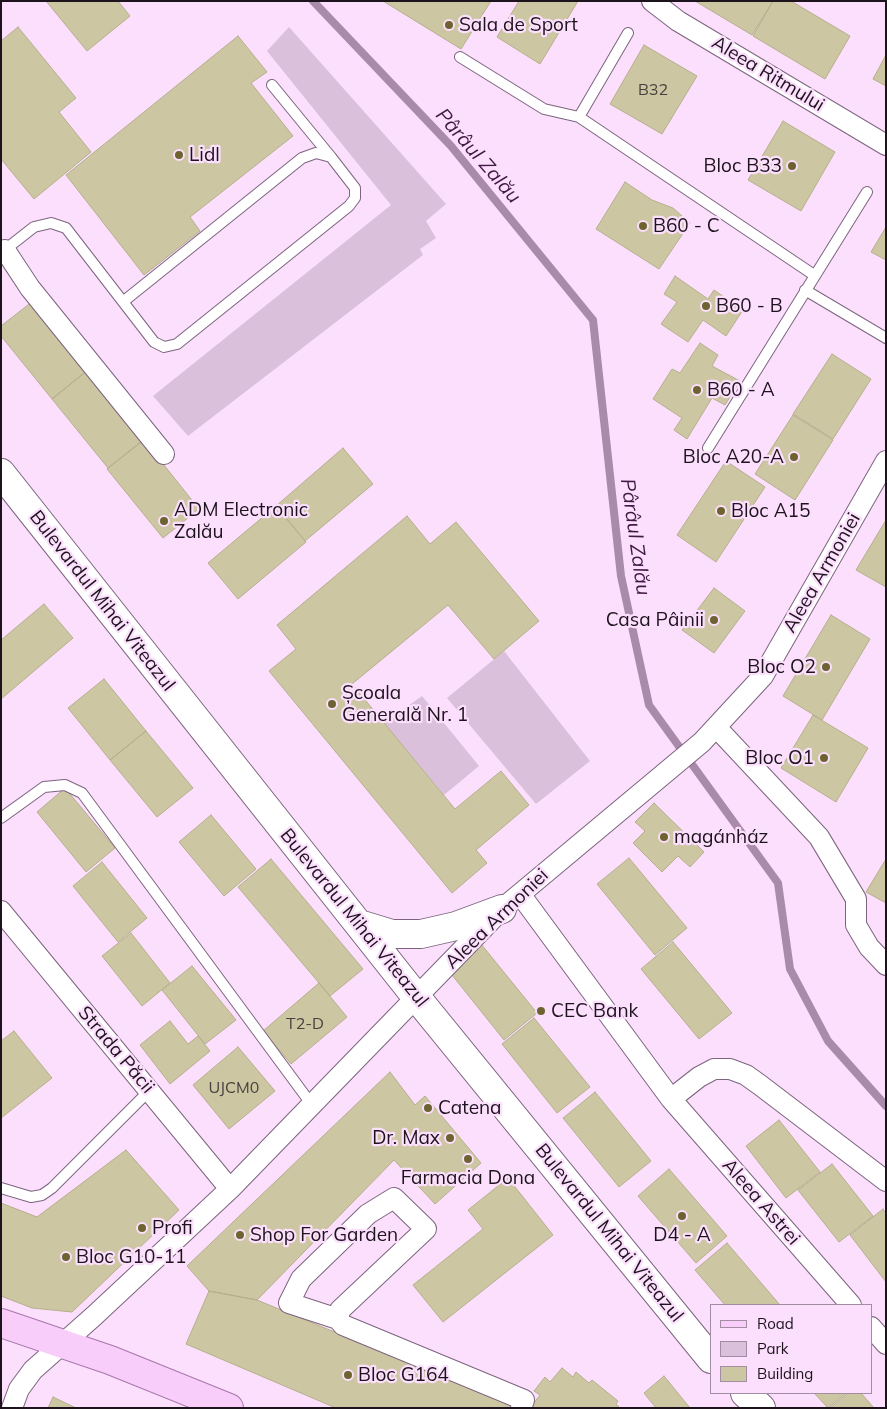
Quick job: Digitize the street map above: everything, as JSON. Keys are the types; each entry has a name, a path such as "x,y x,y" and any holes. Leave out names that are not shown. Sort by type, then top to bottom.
{"main road":[{"name":"Bulevardul Mihai Viteazul","path":"1,473 417,998 710,1359"},
{"path":"360,924 392,934 421,934 456,926 511,901"},
{"path":"1,1323 110,1360 229,1408"},
{"path":"735,1394 743,1408"},
{"path":"746,1394 760,1408"}],"street":[{"name":"Aleea Ritmului","path":"652,1 678,21 886,145"},
{"path":"3,247 30,288 164,454"},
{"name":"Aleea Armoniei","path":"12,1408 19,1389 33,1370 61,1343 94,1316 230,1189 511,901 668,771 702,742 716,727 763,676 886,461"},
{"path":"716,727 819,838 856,899 856,925 869,947 886,965"},
{"name":"Aleea Astrei","path":"511,901 671,1100 850,1304"},
{"name":"Strada Păcii","path":"2,912 230,1189"},
{"path":"671,1100 699,1077 714,1069 730,1069 746,1075 886,1181"},
{"path":"338,1319 340,1310 426,1229 394,1198 368,1214 302,1279 289,1303 338,1319 343,1325 524,1400 521,1408"},
{"path":"872,1328 886,1344"}],"lane":[{"path":"578,117 628,33"},
{"path":"460,57 544,109 578,117 814,275"},
{"path":"3,247 34,227 52,223 66,228 154,342 164,347 178,344 349,206 355,198 355,188 272,85"},
{"path":"124,301 302,158 316,153 331,157"},
{"path":"708,448 866,192"},
{"path":"805,290 886,338"},
{"path":"1,818 44,788 65,785 82,793 312,1105"},
{"path":"1,1188 31,1198 42,1195 52,1188 150,1090"}],"green space":[{"path":"289,27 446,204 426,221 436,238 420,249 423,255 188,436 153,396 391,205 267,51"},
{"path":"504,651 590,761 536,804 447,698"},
{"path":"422,696 479,766 444,795 384,723"}],"building":[{"path":"46,1 118,1 130,16 87,51"},
{"name":"Sala de Sport","path":"383,1 491,1 461,49"},
{"path":"519,1 578,1 540,64 497,37"},
{"path":"695,1 773,1 752,35"},
{"path":"773,1 791,1 850,36 825,79 753,36"},
{"path":"18,27 76,98 59,112 91,152 34,199 1,159 1,41"},
{"name":"Lidl","path":"238,36 267,72 251,83 293,136 190,217 200,231 144,275 66,175"},
{"path":"644,45 697,76 662,134 610,104"},
{"path":"886,55 886,86 873,79"},
{"name":"Bloc B33","path":"783,121 835,152 801,211 748,180"},
{"name":"B60 - C","path":"625,182 652,200 673,208 690,223 659,269 596,229"},
{"path":"886,227 886,260 871,252"},
{"name":"B60 - B","path":"675,276 708,299 714,290 743,310 726,336 703,320 688,342 661,324 677,302 664,294"},
{"path":"33,301 88,370 52,399 1,336 1,326"},
{"name":"B60 - A","path":"700,343 718,355 712,366 740,381 725,405 712,398 687,439 674,430 682,418 653,399 672,369 680,373"},
{"path":"832,354 871,379 833,439 793,414"},
{"path":"88,370 144,439 108,468 52,399"},
{"name":"Bloc A20-A","path":"793,415 833,440 795,500 755,474"},
{"path":"144,440 199,509 163,538 107,469"},
{"path":"343,448 373,484 305,541 276,506"},
{"name":"Bloc A15","path":"726,461 765,487 716,562 677,535"},
{"path":"276,506 306,542 238,599 208,563"},
{"name":"Școala Generală Nr. 1","path":"407,516 430,544 456,522 539,621 494,659 448,605 352,684 455,809 501,771 529,805 476,850 487,863 452,893 269,671 296,649 277,625"},
{"path":"886,520 886,587 856,570"},
{"name":"Casa Pâinii","path":"714,588 745,611 714,653 682,630"},
{"path":"44,604 73,638 1,699 1,640"},
{"name":"Bloc O2","path":"831,615 870,639 822,720 783,696"},
{"path":"104,679 146,731 110,760 68,708"},
{"name":"Bloc O1","path":"813,715 868,748 836,802 781,768"},
{"path":"146,731 193,788 157,817 110,760"},
{"path":"65,788 115,848 86,872 37,812"},
{"name":"magánház","path":"654,803 704,852 690,867 678,856 662,872 633,843 645,831 635,822"},
{"path":"211,815 256,869 224,896 179,842"},
{"path":"629,858 687,928 655,955 597,884"},
{"path":"271,859 363,969 330,996 238,887"},
{"path":"886,859 886,903 866,892"},
{"path":"102,862 147,918 118,942 73,886"},
{"path":"131,933 170,983 142,1006 102,956"},
{"path":"673,942 732,1013 699,1039 641,969"},
{"path":"481,944 537,1013 504,1040 448,970"},
{"path":"192,966 236,1020 205,1044 162,990"},
{"path":"319,983 347,1017 291,1064 263,1031"},
{"path":"534,1018 590,1087 557,1113 502,1044"},
{"path":"170,1021 188,1044 198,1036 210,1051 170,1084 140,1045"},
{"path":"14,1031 52,1078 1,1118 1,1041"},
{"path":"238,1047 275,1091 229,1129 193,1085"},
{"path":"390,1072 415,1105 425,1096 481,1163 435,1204 394,1160 257,1300 209,1291 187,1266"},
{"path":"595,1092 651,1161 619,1187 563,1118"},
{"path":"779,1120 820,1172 786,1198 746,1146"},
{"name":"Bloc G10-11","path":"126,1150 179,1210 72,1312 32,1308 1,1296 1,1203 37,1217"},
{"path":"832,1164 873,1216 839,1242 798,1190"},
{"name":"D4 - A","path":"669,1169 727,1236 696,1263 638,1196"},
{"path":"508,1178 553,1235 443,1322 413,1285 483,1229 468,1210"},
{"path":"883,1209 886,1213 886,1282 850,1235"},
{"path":"727,1243 779,1304 724,1304 695,1270"},
{"name":"Bloc G164","path":"209,1291 257,1300 511,1405 510,1408 336,1408 186,1344"},
{"path":"562,1368 573,1377 576,1372 589,1383 592,1380 618,1401 616,1404 620,1408 530,1408 540,1395 534,1391 545,1377 550,1382"},
{"path":"664,1376 690,1408 656,1408 644,1393"},
{"path":"815,1394 845,1394 828,1408"},
{"path":"847,1394 862,1394 874,1408 830,1408"},
{"path":"53,1397 76,1408 48,1408"}],"waterway":[{"name":"Pârâul Zalău","path":"313,1 451,146 593,320 621,576 649,705 778,883 790,969 828,1041 886,1106"}],"place":[{"name":"Sala de Sport","path":"449,25"},
{"name":"Lidl","path":"179,155"},
{"name":"Bloc B33","path":"792,166"},
{"name":"B60 - C","path":"643,226"},
{"name":"B60 - B","path":"706,306"},
{"name":"B60 - A","path":"697,390"},
{"name":"Bloc A20-A","path":"794,457"},
{"name":"Bloc A15","path":"721,511"},
{"name":"ADM Electronic Zalău","path":"164,521"},
{"name":"Casa Pâinii","path":"714,620"},
{"name":"Bloc O2","path":"826,667"},
{"name":"Școala Generală Nr. 1","path":"332,704"},
{"name":"Bloc O1","path":"824,758"},
{"name":"magánház","path":"664,837"},
{"name":"CEC Bank","path":"541,1011"},
{"name":"Catena","path":"428,1108"},
{"name":"Dr. Max","path":"450,1138"},
{"name":"Farmacia Dona","path":"468,1159"},
{"name":"D4 - A","path":"682,1216"},
{"name":"Profi","path":"142,1228"},
{"name":"Shop For Garden","path":"240,1235"},
{"name":"Bloc G10-11","path":"66,1257"},
{"name":"Bloc G164","path":"348,1375"}]}
